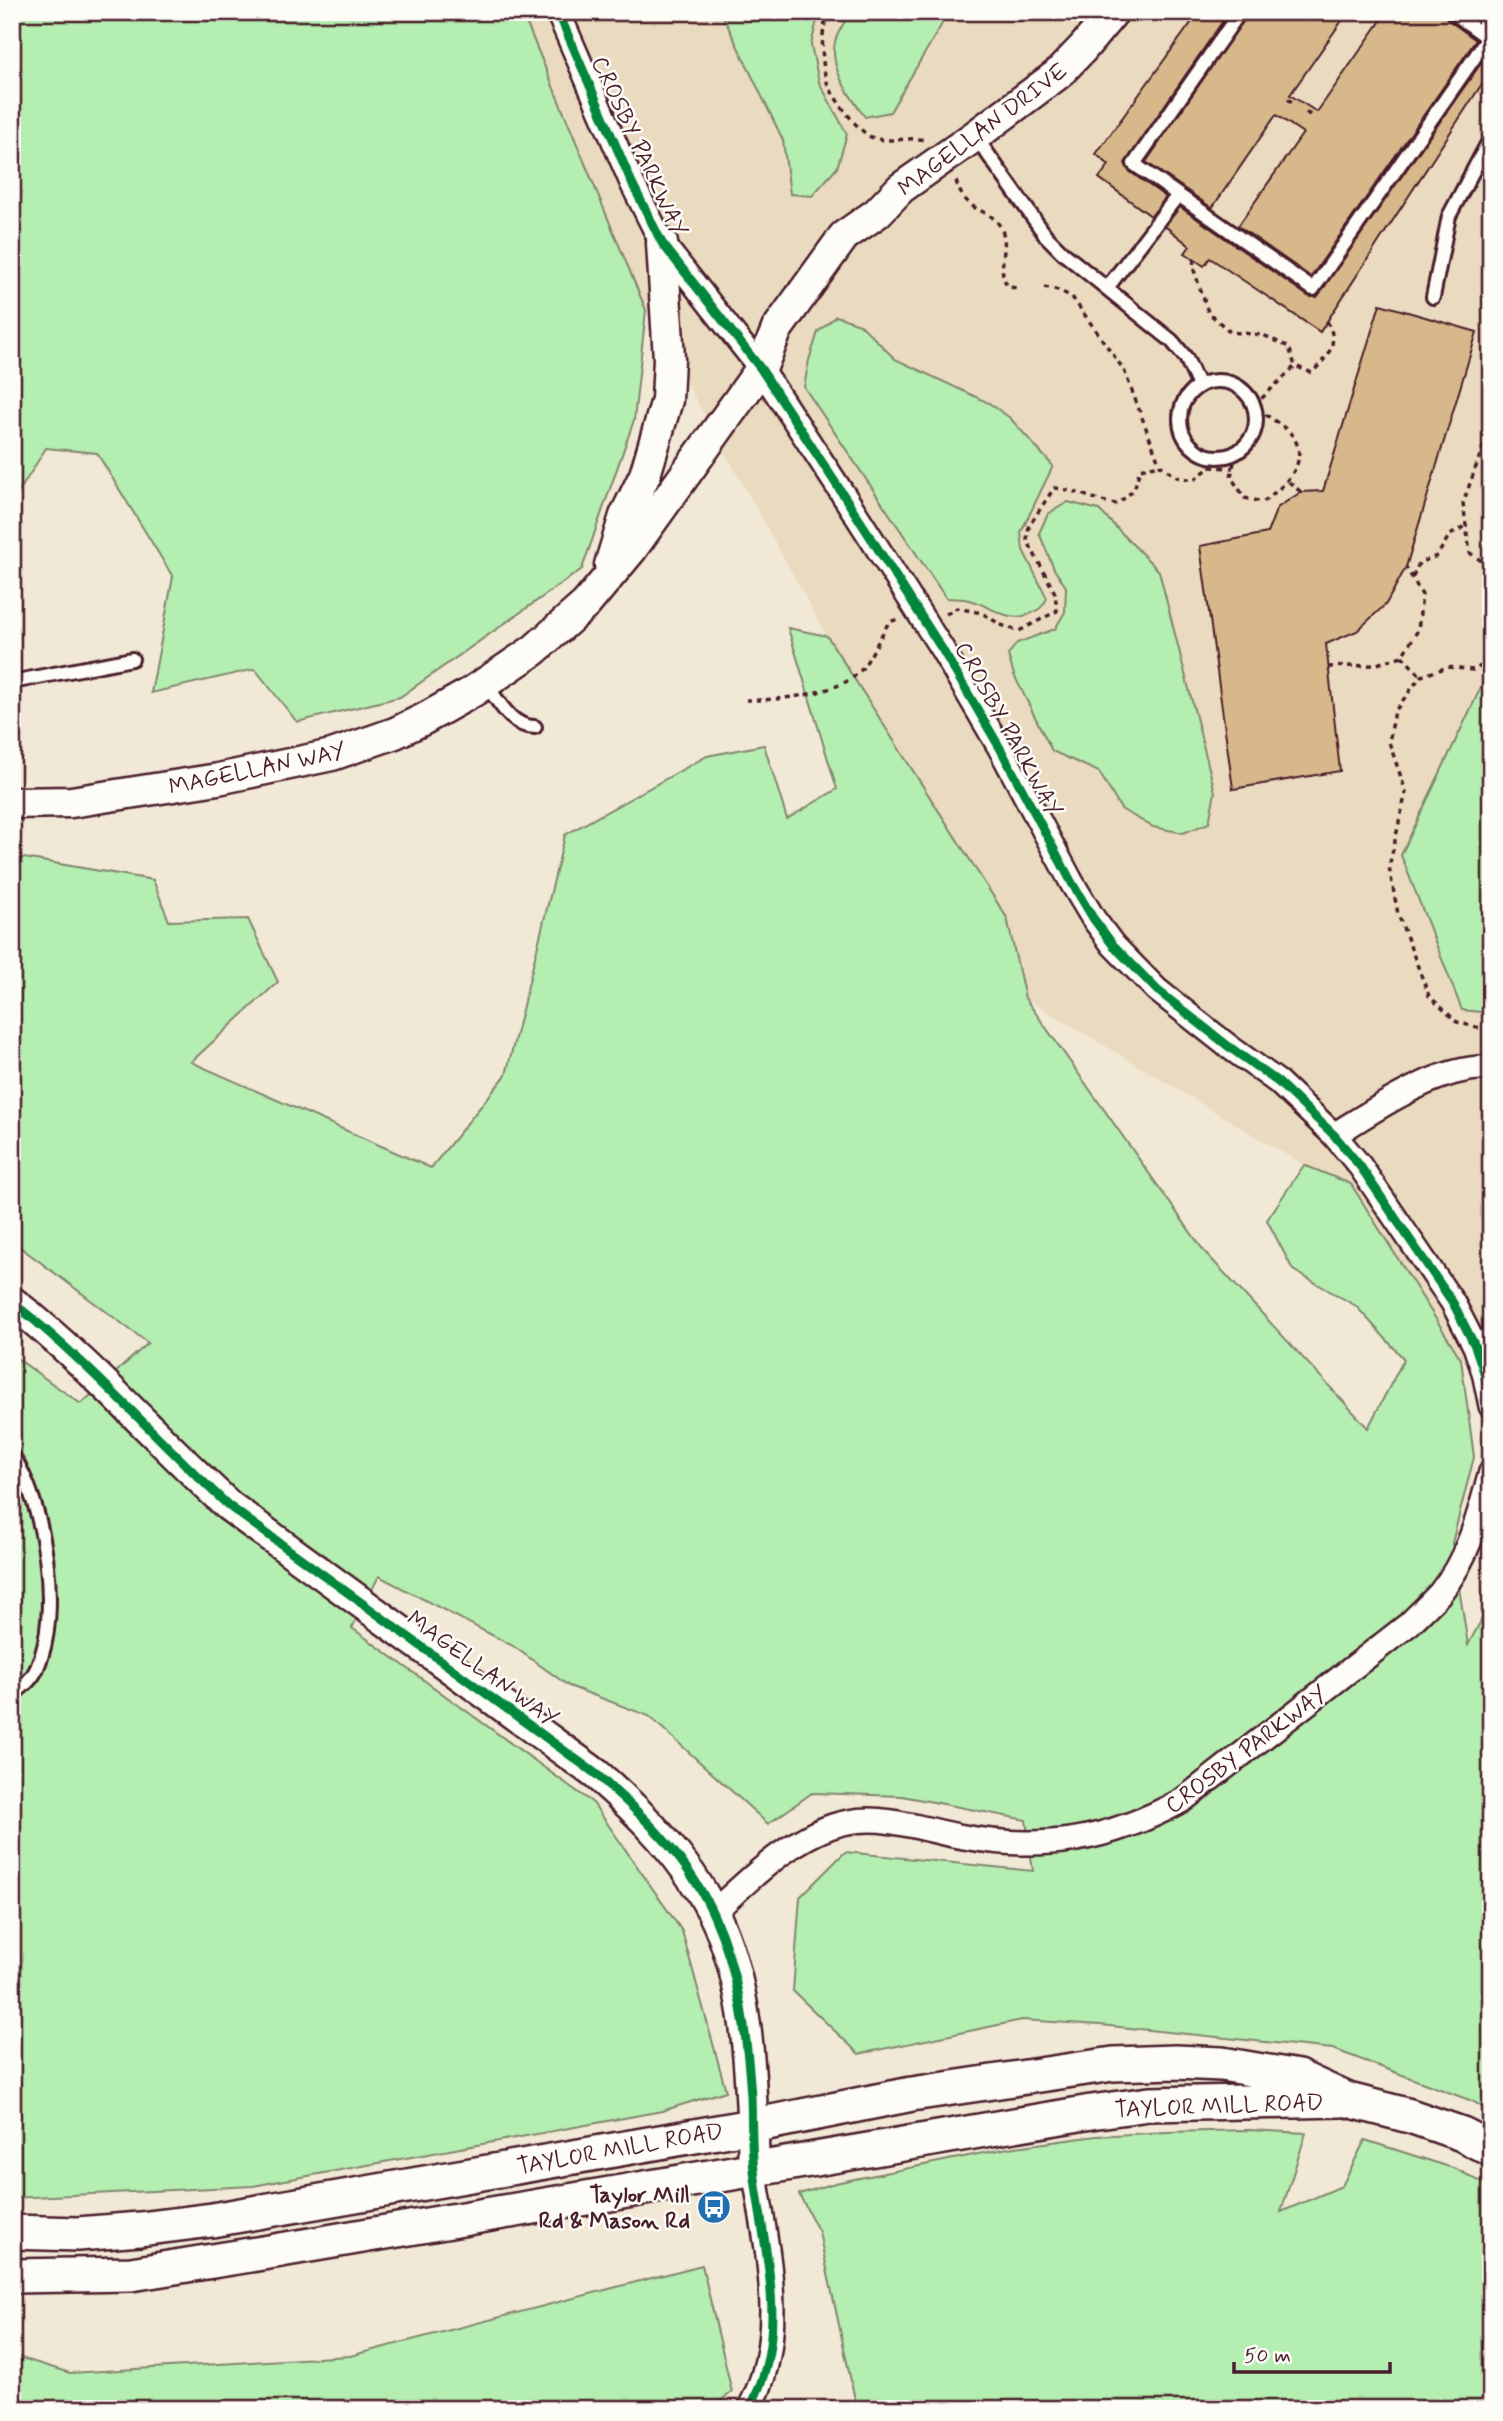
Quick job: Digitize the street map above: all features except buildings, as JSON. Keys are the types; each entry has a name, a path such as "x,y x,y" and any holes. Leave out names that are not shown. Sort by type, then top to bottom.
{"main road":[{"name":"TAYLOR MILL ROAD","path":"12,2232 78,2234 140,2230 212,2220 752,2126 912,2094 1112,2064 1222,2064 1298,2077 1348,2100 1410,2116 1462,2134 1491,2149"},
{"name":"TAYLOR MILL ROAD","path":"12,2276 131,2274 1149,2104 1348,2100"}],"street":[{"name":"CROSBY PARKWAY","path":"558,12 632,183 662,243 761,369 928,626 1000,748 1072,883 1113,945 1157,990 1278,1082 1334,1135 1360,1166 1453,1303 1475,1346 1491,1406"},
{"name":"MAGELLAN DRIVE","path":"761,369 792,344 859,249 877,213 901,188 1058,74 1113,12"},
{"path":"605,582 625,516 645,475 667,400 669,359 662,243"},
{"name":"MAGELLAN WAY","path":"12,803 71,802 218,779 302,762 395,733 424,719 486,683 534,650 566,623 631,550 761,369"},
{"path":"1334,1135 1418,1086 1452,1074 1491,1068"},
{"name":"MAGELLAN WAY","path":"12,1302 80,1360 176,1458 229,1506 596,1774 633,1806 690,1874 713,1913 728,1949 748,2045 754,2169"},
{"name":"CROSBY PARKWAY","path":"713,1913 741,1886 783,1853 818,1831 847,1822 897,1822 960,1836 1016,1844 1053,1843 1114,1832 1150,1819 1184,1800 1409,1624 1440,1593 1463,1558 1476,1527 1491,1472"},
{"path":"749,2409 758,2393 771,2344 772,2283 754,2169"}],"lane":[{"path":"1240,12 1134,164 1313,289 1488,38 1452,12"},
{"path":"975,136 1046,236 1063,253 1172,341 1186,358 1199,386"},
{"path":"1433,297 1449,216 1491,137"},
{"path":"1107,288 1178,195"},
{"path":"1209,382 1231,383 1241,388 1254,407 1256,419 1253,432 1246,444 1236,452 1225,456 1202,453 1185,437 1180,414 1190,393 1199,386 1209,382"},
{"path":"12,682 132,659"},
{"path":"486,683 508,715 524,727 536,727"},
{"path":"12,1455 32,1494 46,1553 49,1602 44,1650 37,1670 26,1685 12,1695"}],"path":[{"path":"830,12 822,52 828,83 856,126 869,136 887,141 922,139 929,142"},
{"path":"1287,99 1293,103"},
{"path":"1306,112 1314,118"},
{"path":"954,172 960,194 970,206 990,216 1000,227 1005,249 1002,273 1004,281 1009,287 1019,288"},
{"path":"1194,258 1193,267 1208,312 1230,332 1263,335 1289,347 1295,366"},
{"path":"1044,287 1072,297 1124,370 1160,465 1177,477 1194,480 1210,467 1233,468"},
{"path":"1072,297 1077,292"},
{"path":"1295,366 1312,373 1331,352 1334,333 1326,321"},
{"path":"1236,452 1231,477 1245,498 1263,502 1289,482 1299,455 1294,436 1254,407 1295,366"},
{"path":"1491,439 1483,447 1462,503 1470,553 1489,566 1491,571"},
{"path":"746,700 771,701 837,686 860,672 889,622 904,618 928,626 957,608 982,614 1019,631 1056,611 1055,593 1027,540 1029,526 1054,488 1071,489 1101,502 1117,504 1134,491 1140,469 1160,465"},
{"path":"1289,482 1301,492"},
{"path":"1413,579 1419,563 1437,556 1449,536 1466,525"},
{"path":"1328,667 1374,665 1402,656 1418,630 1422,595 1406,567"},
{"path":"1491,615 1488,632 1491,636"},
{"path":"1402,656 1421,676"},
{"path":"1491,661 1473,670 1448,667 1421,676 1395,710 1389,742 1406,792 1389,867 1398,914 1429,996 1457,1021 1491,1031"}],"shaded area":[{"path":"522,12 1491,12 1491,492 1486,498 1491,507 1491,672 1482,685 1462,1010 1491,1013 1491,1363 1461,1359 1351,1184 1304,1165 1025,998 1007,918 827,636 646,310"}],"green space":[{"path":"12,12 522,12 646,310 634,420 582,569 400,697 297,722 255,669 151,693 173,577 97,453 46,448 12,503"},
{"path":"721,12 819,12 811,45 819,82 847,134 837,168 812,196 790,194 783,140"},
{"path":"850,12 949,12 890,112 865,117 838,72 835,42"},
{"path":"836,316 860,324 895,359 989,403 1010,418 1053,466 1021,532 1023,550 1047,598 1039,609 1015,617 977,602 946,598 804,387 818,332"},
{"path":"1068,502 1099,510 1159,571 1215,792 1209,823 1183,833 1153,827 1121,809 1099,772 1052,751 1014,675 1008,655 1017,643 1055,629 1065,612 1066,587 1054,569 1039,533 1048,514"},
{"path":"788,628 827,636 1007,918 1025,998 1204,1251 1368,1428 1404,1359 1356,1306 1293,1270 1267,1220 1304,1165 1351,1184 1461,1359 1474,1457 1452,1543 1468,1645 1491,1602 1491,2112 1472,2101 1333,2049 1100,2025 1022,2020 859,2054 793,1991 800,1897 845,1852 1033,1871 1026,1820 902,1796 812,1793 768,1824 649,1716 569,1686 513,1646 379,1576 352,1628 593,1803 682,1931 726,2091 662,2111 253,2186 12,2198 12,1355 81,1404 148,1343 12,1241 12,856 153,880 169,921 248,919 278,982 191,1062 431,1168 506,1075 565,835 707,756 764,745 787,819 837,789"},
{"path":"1491,672 1491,1013 1462,1010 1401,855 1482,685"},
{"path":"1249,2130 1306,2133 1281,2212 1342,2186 1365,2140 1456,2169 1491,2187 1491,2409 857,2409 819,2232 799,2194 835,2183 1008,2148 1096,2136"},
{"path":"702,2265 732,2392 710,2409 12,2409 12,2355 70,2373 350,2356"}],"cycle path":[{"path":"558,12 632,183 662,243 761,369 942,649 1000,748 1093,918 1113,945 1157,990 1278,1082 1334,1135 1360,1166 1453,1303 1475,1346 1491,1406"},
{"path":"12,1302 69,1350 229,1506 596,1774 647,1821 691,1875 704,1895 723,1937 736,1981 747,2050 753,2161 768,2261 772,2321 762,2380 749,2409"}],"place":[{"name":"Taylor Mill Rd & Mason Rd","path":"714,2207"}]}
